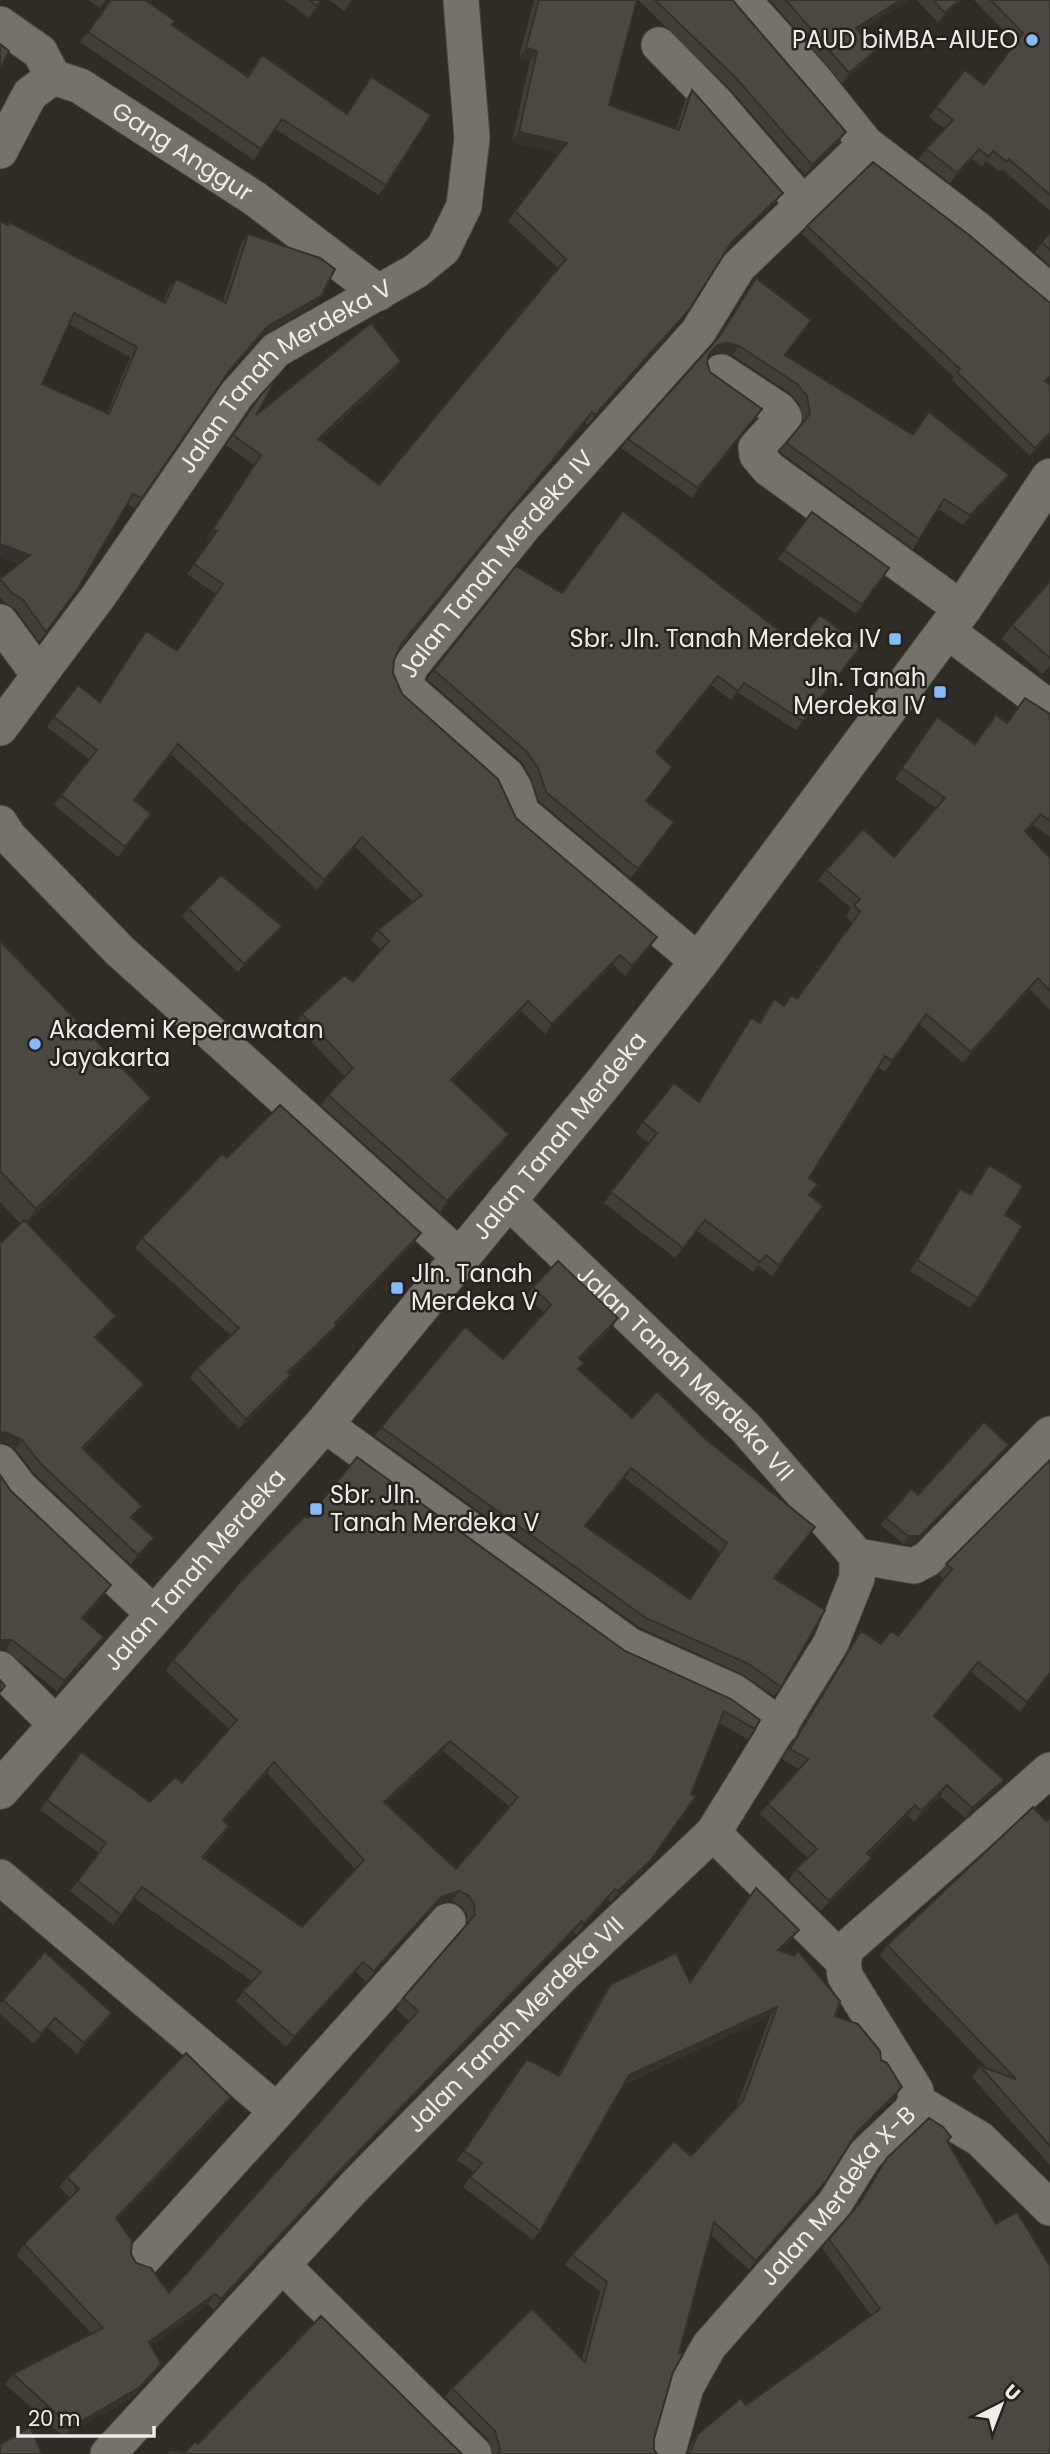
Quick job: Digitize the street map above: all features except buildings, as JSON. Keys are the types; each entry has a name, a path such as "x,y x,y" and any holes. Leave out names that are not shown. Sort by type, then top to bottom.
{"street":[{"name":"Jalan Tanah Merdeka V","path":"0,728 100,594 237,394 276,351 416,271 443,249 464,206 472,138 461,0"},
{"path":"743,0 813,78 866,144 976,228 1050,292"},
{"path":"0,24 40,52 53,78 30,94 0,151"},
{"path":"659,45 716,103 802,203"},
{"name":"Gang Anggur","path":"53,78 80,86 254,198 379,293"},
{"name":"Jalan Tanah Merdeka IV","path":"699,962 522,813 511,781 409,690 406,678 411,666 524,526 698,332 738,267 866,144"},
{"path":"721,372 779,410 784,417 756,448 757,455 769,469 954,619 1050,708"},
{"name":"Jalan Tanah Merdeka","path":"0,1790 324,1423 699,962 954,619 1050,478"},
{"path":"0,622 39,674"},
{"path":"0,822 9,837 120,951 460,1257"},
{"name":"Jalan Tanah Merdeka VII","path":"108,2454 229,2326 282,2265 564,1974 713,1833 831,1643 857,1578 857,1556 745,1427 506,1199"},
{"path":"324,1423 629,1645 734,1692 781,1726"},
{"path":"857,1556 914,1566 927,1559 1050,1434"},
{"path":"0,1462 20,1488 154,1614"},
{"path":"0,1670 56,1724"},
{"path":"713,1833 843,1961 847,1948 1050,1770"},
{"path":"0,1877 277,2111"},
{"path":"143,2259 448,1921"},
{"name":"Jalan Merdeka X-B","path":"667,2454 686,2387 709,2346 835,2203 865,2155 910,2112 916,2101 916,2091 845,1976 843,1961"},
{"path":"916,2101 980,2139 1050,2208"},
{"path":"282,2265 474,2454"}],"place":[{"name":"PAUD biMBA-AIUEO","path":"1032,40"},
{"name":"Sbr. Jln. Tanah Merdeka IV","path":"895,639"},
{"name":"Jln. Tanah Merdeka IV","path":"940,692"},
{"name":"Akademi Keperawatan Jayakarta","path":"35,1044"},
{"name":"Jln. Tanah Merdeka V","path":"397,1288"},
{"name":"Sbr. Jln. Tanah Merdeka V","path":"316,1509"}]}
